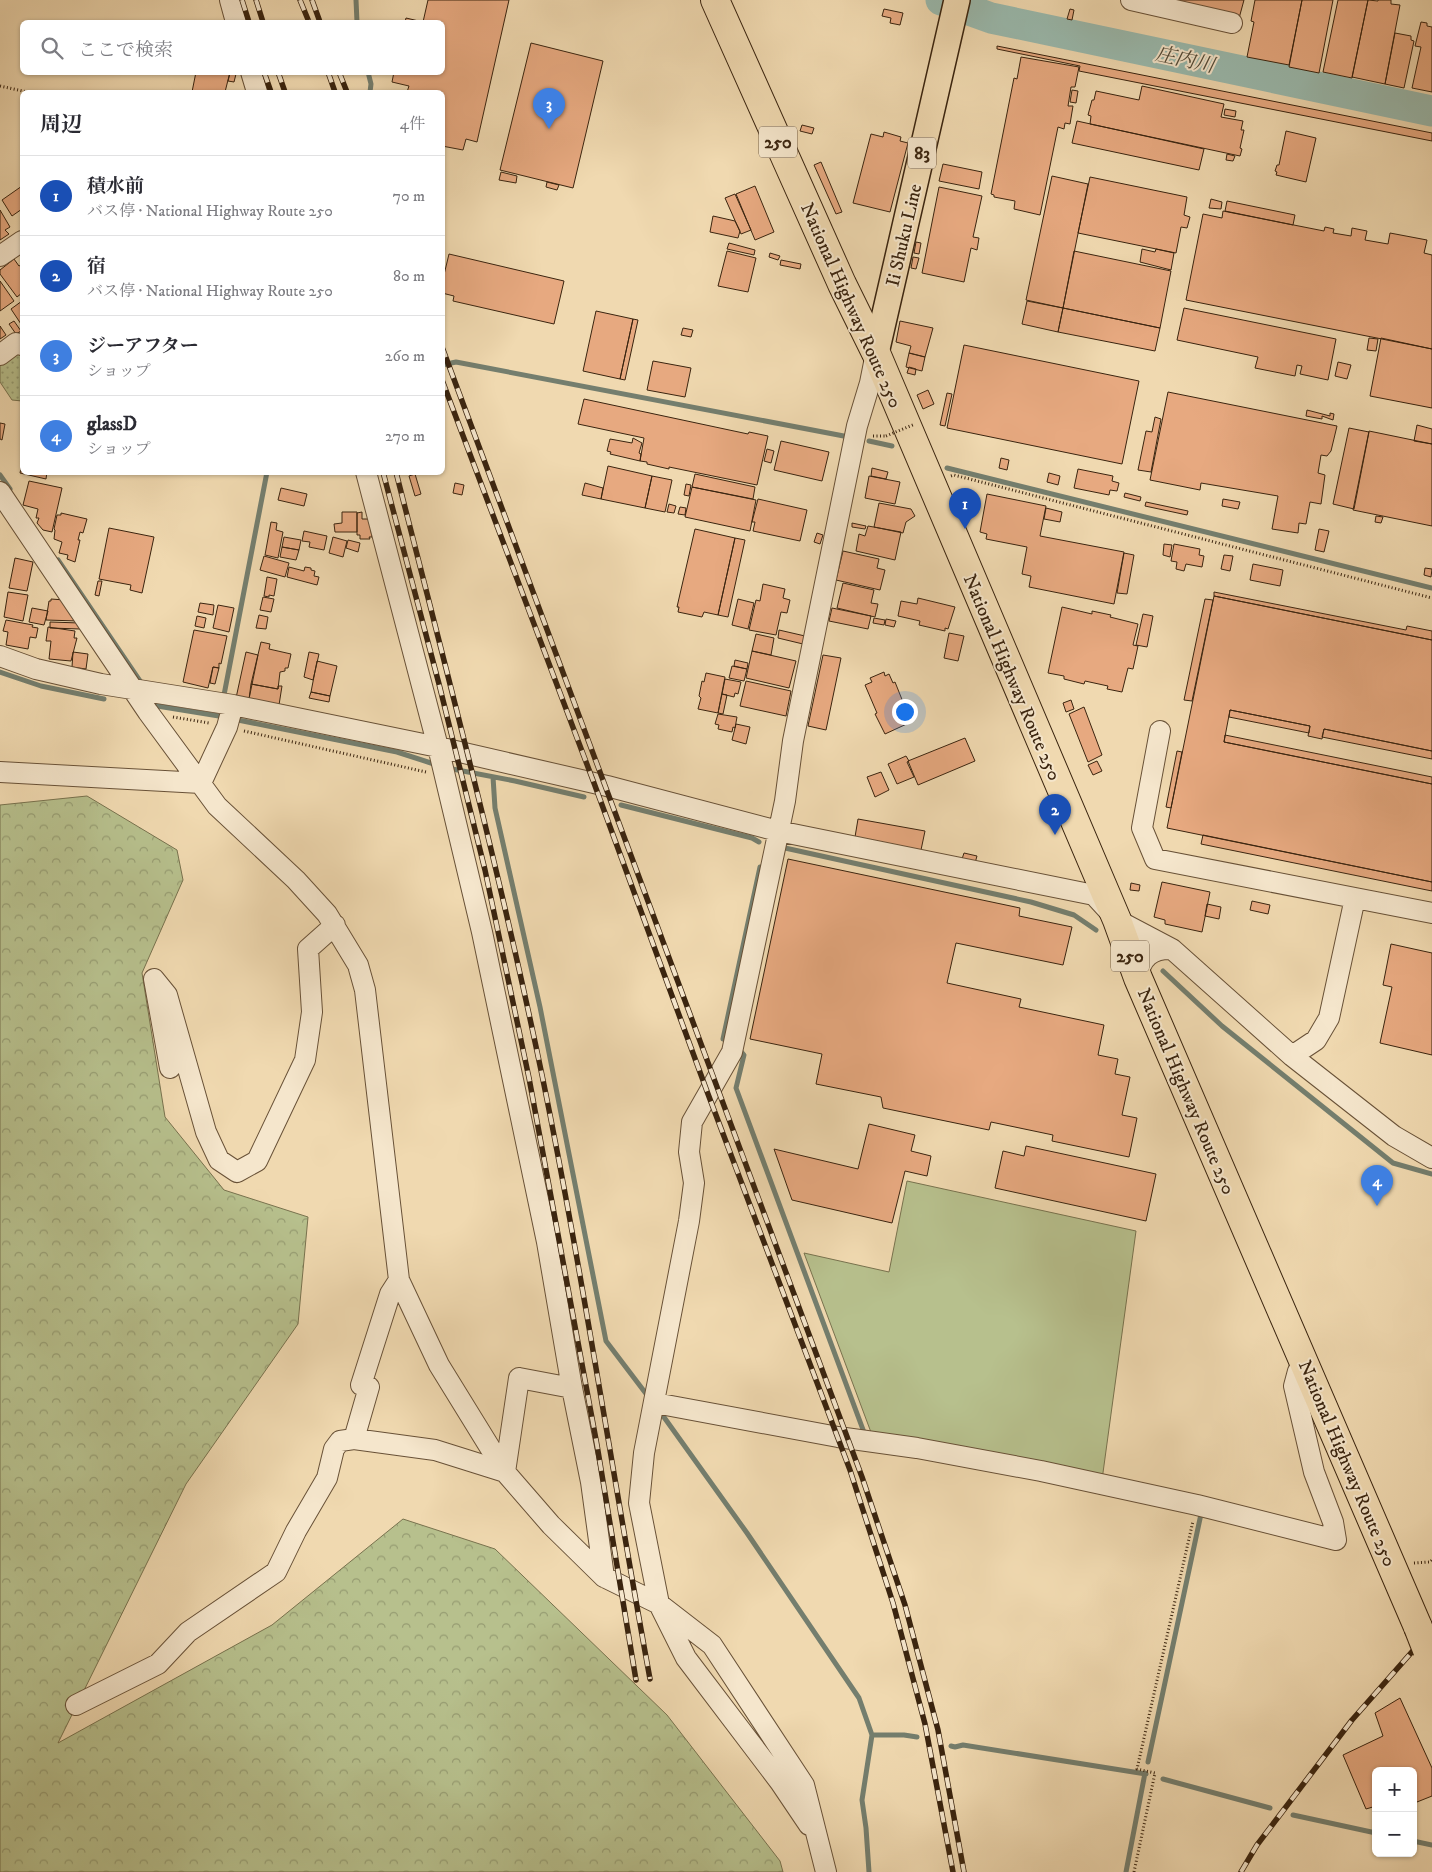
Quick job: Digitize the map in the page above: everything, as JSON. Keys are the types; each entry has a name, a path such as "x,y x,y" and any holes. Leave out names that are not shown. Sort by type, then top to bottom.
{"highway":[{"name":"National Highway Route 250","path":"715,0 842,284 876,353 1117,920 1138,978 1426,1646"}],"main road":[{"name":"Ii Shuku Line","path":"876,353 957,0"},
{"path":"842,284 857,295 872,298 892,282"}],"street":[{"path":"230,0 235,20"},
{"path":"1131,0 1232,23"},
{"path":"252,75 256,90"},
{"path":"0,256 20,242"},
{"path":"0,355 16,343 20,344"},
{"path":"817,1837 780,1782 686,1658 658,1604 639,1503 644,1453 655,1403 694,1183 688,1152 692,1122 732,1052 778,831 822,598 858,426 876,353"},
{"path":"367,475 441,759 513,1074 547,1242 567,1387 591,1482 604,1576"},
{"path":"0,492 148,712 201,783 227,817 296,880 327,914 358,965 365,990 399,1280 439,1365 505,1472 551,1525 604,1576 658,1604 712,1645 804,1785 826,1872"},
{"path":"0,656 36,669 101,684 133,688 231,713 441,759 607,786 778,831 1094,895 1117,920 1172,949 1292,1056 1394,1136 1432,1158"},
{"path":"201,783 231,713"},
{"path":"1160,730 1142,828 1155,859 1432,914"},
{"path":"0,772 201,783"},
{"path":"1292,1056 1316,1040 1330,1018 1354,898"},
{"path":"170,1068 154,979 168,995 206,1132 219,1160 237,1172 257,1161 305,1060 312,1012 308,950 335,925"},
{"path":"1138,978 1142,960 1161,949 1172,949"},
{"path":"354,1439 369,1387 361,1384 390,1294 399,1280"},
{"path":"655,1403 1041,1471 1197,1505 1336,1540 1333,1522 1314,1472 1294,1386 1298,1372 1306,1365"},
{"path":"505,1472 519,1378 567,1387"},
{"path":"76,1705 158,1664 188,1632 276,1572 296,1531 327,1478 334,1449 340,1441 354,1439 436,1450 505,1472"}],"path":[{"path":"0,86 20,90"},
{"path":"886,436 915,424"},
{"path":"930,482 954,475 1432,598"},
{"path":"1134,1872 1154,1773 1137,1769 1197,1505"},
{"path":"1413,1563 1431,1562"}],"green space":[{"path":"20,352 20,401 12,400 0,382 0,364 14,354"},
{"path":"87,796 177,850 183,880 142,973 165,1117 224,1190 308,1217 298,1324 186,1484 58,1743 272,1625 403,1519 495,1549 667,1715 780,1861 783,1872 0,1872 0,805"},
{"path":"907,1181 1136,1231 1102,1480 872,1435 804,1253 889,1272"}],"building":[{"path":"428,0 509,0 477,142 466,139 463,150 445,147 445,90 408,90 409,86 392,82 393,75 445,75 445,20 423,20"},
{"path":"1174,0 1244,0 1238,22"},
{"path":"1255,0 1302,0 1289,65 1247,57 1254,22 1251,21"},
{"path":"1302,0 1333,0 1319,73 1289,67"},
{"path":"1338,0 1368,0 1352,78 1323,72"},
{"path":"1368,0 1391,0 1391,4 1400,5 1385,84 1352,77"},
{"path":"884,9 903,13 900,25 890,23 891,18 882,16"},
{"path":"1070,9 1074,10 1072,20 1067,19"},
{"path":"1421,22 1427,23 1427,26 1432,27 1432,92 1412,88 1421,47 1415,46"},
{"path":"1395,33 1411,36 1411,40 1414,41 1404,88 1385,84"},
{"path":"531,43 603,61 573,188 500,170"},
{"path":"997,46 1432,133 1432,141 1079,71 1080,66 997,49"},
{"path":"1021,57 1079,67 1075,87 1071,87 1068,106 1073,106 1070,124 1065,123 1064,129 1058,127 1040,215 1014,209 1015,201 994,197 991,194 1014,78 1017,79"},
{"path":"195,75 229,75 226,90 192,90"},
{"path":"230,75 236,75 234,82 228,81"},
{"path":"1142,86 1224,104 1221,117 1243,121 1241,130 1244,130 1240,156 1090,124 1091,116 1088,115 1096,91 1139,100"},
{"path":"1072,90 1078,91 1076,103 1070,102"},
{"path":"1225,109 1236,111 1235,117 1224,115"},
{"path":"1077,121 1204,149 1199,170 1072,143"},
{"path":"802,125 814,128 812,134 800,131"},
{"path":"1286,131 1316,138 1306,182 1276,175 1277,172 1275,171 1277,165 1279,165"},
{"path":"884,132 901,137 900,141 908,143 890,212 853,203 871,134 883,137"},
{"path":"1227,154 1235,156 1233,161 1226,160"},
{"path":"821,162 842,212 836,214 814,165"},
{"path":"943,164 982,172 979,189 939,181"},
{"path":"501,172 517,176 516,183 499,180"},
{"path":"1052,176 1088,184 1063,308 1026,300"},
{"path":"1090,177 1187,197 1184,215 1190,217 1187,228 1181,227 1176,253 1078,233"},
{"path":"547,182 559,185 557,190 546,187"},
{"path":"755,186 774,232 755,240 736,194"},
{"path":"20,187 20,210 12,216 2,200"},
{"path":"939,187 982,196 973,237 979,238 977,250 971,248 964,282 922,273"},
{"path":"735,194 751,230 741,234 725,198"},
{"path":"1211,199 1222,202 1221,209 1209,208"},
{"path":"1227,201 1295,215 1293,225 1225,211"},
{"path":"0,210 10,227 5,230 9,234 0,240"},
{"path":"1223,211 1324,231 1325,227 1334,229 1333,233 1351,236 1352,228 1367,231 1365,240 1388,244 1390,233 1427,240 1424,253 1432,255 1432,349 1186,300 1203,214 1222,218"},
{"path":"713,216 735,221 740,231 738,238 710,232"},
{"path":"916,242 921,243 919,254 914,253"},
{"path":"729,243 755,250 754,255 727,249"},
{"path":"1142,249 1155,252 1156,249 1174,253 1171,270 1140,262"},
{"path":"727,251 756,258 748,292 718,286"},
{"path":"1074,251 1171,271 1160,328 1063,308"},
{"path":"770,253 780,256 778,260 769,257"},
{"path":"449,254 564,281 554,324 453,301 454,296 445,294 445,271"},
{"path":"913,257 919,258 916,269 911,268"},
{"path":"14,259 20,266 20,295 17,297 0,274 0,270"},
{"path":"781,260 801,264 800,269 780,265"},
{"path":"0,281 14,301 0,311"},
{"path":"1027,301 1063,308 1058,332 1022,324"},
{"path":"20,302 20,322 11,309"},
{"path":"1063,308 1160,328 1155,351 1058,332"},
{"path":"1184,308 1336,339 1328,380 1300,374 1302,366 1297,365 1295,376 1255,368 1258,357 1177,340"},
{"path":"596,311 633,319 620,379 583,371"},
{"path":"633,319 638,320 625,380 620,379"},
{"path":"14,321 20,332 16,334 9,324"},
{"path":"900,321 933,328 925,357 909,353 911,346 896,342"},
{"path":"0,326 6,335 0,339"},
{"path":"683,328 693,330 691,337 681,335"},
{"path":"1369,338 1378,339 1376,351 1367,350"},
{"path":"1381,338 1432,349 1432,408 1370,396"},
{"path":"964,345 1139,381 1122,464 947,428"},
{"path":"909,353 925,357 922,371 906,367"},
{"path":"653,361 691,368 685,397 647,390"},
{"path":"1338,362 1351,365 1347,379 1335,376"},
{"path":"909,367 916,369 915,375 907,373"},
{"path":"928,390 934,404 923,409 917,395"},
{"path":"1168,392 1337,426 1331,451 1327,456 1321,455 1318,473 1325,475 1321,504 1310,502 1306,524 1299,523 1298,533 1272,529 1278,496 1201,483 1200,490 1150,480"},
{"path":"947,393 952,394 945,426 940,425"},
{"path":"584,399 748,434 749,432 768,436 757,485 669,467 669,469 640,461 644,438 578,424"},
{"path":"1307,410 1330,416 1330,413 1334,414 1333,420 1322,416 1322,419 1306,416"},
{"path":"1155,417 1161,419 1151,472 1138,470 1146,431 1152,432"},
{"path":"0,423 5,424 2,440 0,439"},
{"path":"1417,425 1432,429 1432,444 1414,441"},
{"path":"1349,428 1369,432 1354,509 1333,504"},
{"path":"1369,431 1432,444 1432,526 1353,510"},
{"path":"633,438 642,443 639,453 641,454 640,461 610,454 611,452 607,451 610,439 632,443"},
{"path":"781,441 829,452 822,481 774,470"},
{"path":"767,449 774,451 771,463 764,461"},
{"path":"1001,458 1009,460 1007,470 999,468"},
{"path":"608,466 652,476 645,508 601,499"},
{"path":"872,468 888,472 886,479 871,476"},
{"path":"1078,469 1113,476 1112,481 1119,483 1117,491 1110,490 1109,495 1074,488"},
{"path":"1049,473 1060,476 1058,485 1047,482"},
{"path":"695,474 755,487 753,499 692,487"},
{"path":"29,475 47,475 46,479"},
{"path":"415,475 421,494 415,496 409,476"},
{"path":"652,476 672,480 665,512 645,508"},
{"path":"869,476 900,482 895,504 865,498"},
{"path":"29,481 62,488 52,532 43,530 37,523 39,518 36,518 38,509 23,505"},
{"path":"455,483 464,485 462,495 453,493"},
{"path":"585,483 603,488 601,499 582,495"},
{"path":"686,484 691,485 689,496 684,495"},
{"path":"692,487 756,500 750,531 685,517"},
{"path":"281,488 307,494 304,506 278,500"},
{"path":"1125,493 1141,497 1140,501 1124,497"},
{"path":"987,494 1046,506 1040,536 1124,552 1114,604 1029,587 1031,576 1022,574 1027,547 986,539 987,534 980,532"},
{"path":"758,499 807,510 800,541 753,531 755,522 752,522"},
{"path":"959,499 967,518 963,520 955,501"},
{"path":"1223,499 1240,502 1238,509 1222,506"},
{"path":"1146,502 1188,511 1187,515 1145,506"},
{"path":"879,503 911,509 915,516 906,522 903,533 874,527"},
{"path":"669,504 676,506 674,513 667,512"},
{"path":"680,507 686,508 685,515 678,514"},
{"path":"1046,508 1062,512 1060,522 1044,519"},
{"path":"342,512 357,512 357,532 335,532 334,524 342,523"},
{"path":"362,512 362,519 369,519 372,537 369,537 370,539 360,539 360,535 357,535 357,513"},
{"path":"61,513 87,519 83,533 80,532 75,562 67,559 68,555 59,553 62,542 54,539 57,515 61,515"},
{"path":"1376,516 1383,517 1381,523 1375,522"},
{"path":"271,522 277,523 276,530 283,532 278,558 265,555"},
{"path":"852,523 866,526 865,529 852,527"},
{"path":"868,526 901,532 895,560 856,551 859,534 865,536"},
{"path":"109,528 154,537 142,593 130,590 131,585 99,579"},
{"path":"695,529 735,538 718,615 704,612 702,617 678,612 679,607 677,607"},
{"path":"1319,529 1329,531 1324,552 1315,550"},
{"path":"304,531 327,536 324,550 309,547 310,542 302,541"},
{"path":"817,533 823,535 820,544 814,542"},
{"path":"284,537 301,540 299,550 282,547"},
{"path":"333,537 347,541 343,557 329,553"},
{"path":"735,538 745,540 728,617 718,615"},
{"path":"348,540 360,543 358,552 346,548"},
{"path":"1164,544 1172,545 1170,557 1163,555"},
{"path":"1174,544 1200,549 1199,555 1204,556 1202,567 1186,564 1184,571 1176,569 1177,562 1171,561"},
{"path":"282,547 299,550 296,560 280,557"},
{"path":"843,551 879,559 877,568 885,570 880,590 836,580"},
{"path":"1124,553 1134,555 1127,594 1117,593"},
{"path":"1224,555 1233,556 1230,571 1221,569"},
{"path":"264,556 289,563 285,577 260,570"},
{"path":"15,558 33,562 27,591 9,588"},
{"path":"1253,564 1283,570 1280,586 1250,580"},
{"path":"289,567 304,571 305,567 311,568 311,570 315,571 314,576 319,577 317,585 287,577"},
{"path":"1425,568 1432,569 1431,577 1424,575"},
{"path":"267,577 277,579 274,596 264,596"},
{"path":"98,581 102,581 99,596 95,595"},
{"path":"843,583 874,590 871,603 878,604 875,617 837,608"},
{"path":"763,584 785,589 783,598 790,600 787,613 781,612 776,635 749,630 756,600 760,601"},
{"path":"8,592 28,595 23,621 4,617"},
{"path":"1214,592 1406,630 1407,626 1432,631 1432,640 1214,596"},
{"path":"1214,596 1432,640 1432,751 1324,729 1322,739 1308,736 1310,726 1230,710 1224,742 1432,784 1432,882 1167,828"},
{"path":"263,597 274,599 271,612 260,610"},
{"path":"918,598 955,607 948,629 945,628 945,631 919,625 920,621 898,616 901,601 917,604"},
{"path":"51,599 65,600 78,621 46,620"},
{"path":"738,599 754,603 748,629 732,625"},
{"path":"1205,599 1213,600 1192,701 1184,700"},
{"path":"200,603 214,605 213,615 198,612"},
{"path":"218,605 234,608 229,632 213,628"},
{"path":"1062,607 1092,614 1092,611 1111,615 1110,617 1138,624 1133,645 1138,646 1133,669 1128,668 1122,692 1107,689 1108,686 1085,681 1084,684 1064,679 1064,676 1048,673"},
{"path":"32,608 48,611 44,625 29,622"},
{"path":"832,608 871,616 868,629 829,621"},
{"path":"1143,614 1153,616 1147,647 1136,645"},
{"path":"259,615 268,617 266,629 256,628"},
{"path":"197,616 206,618 204,628 195,626"},
{"path":"874,618 885,620 884,625 873,623"},
{"path":"886,619 896,621 894,627 885,625"},
{"path":"6,620 33,625 32,627 38,628 36,638 30,637 28,649 6,645 8,632 3,631"},
{"path":"50,622 80,623 80,629 50,628"},
{"path":"48,627 75,631 74,638 77,638 71,661 49,659 51,641 46,641"},
{"path":"194,630 227,636 221,664 219,663 219,668 213,667 208,688 183,682"},
{"path":"779,630 805,636 803,644 778,638"},
{"path":"949,633 964,636 958,661 944,658"},
{"path":"756,634 774,638 771,655 752,651"},
{"path":"261,642 270,644 269,649 291,654 288,668 280,672 278,689 251,684"},
{"path":"752,651 796,661 789,688 746,678"},
{"path":"73,652 88,654 86,669 72,667"},
{"path":"246,652 258,655 249,699 236,698"},
{"path":"309,652 319,654 313,680 304,677"},
{"path":"823,655 841,658 826,730 808,726"},
{"path":"735,660 748,663 747,669 734,666"},
{"path":"317,661 337,666 330,696 311,692"},
{"path":"732,666 747,669 744,681 729,678"},
{"path":"213,667 219,668 215,684 210,683"},
{"path":"884,672 885,676 889,674 893,683 895,682 911,722 885,734 875,714 877,713 865,685 872,682 870,678"},
{"path":"706,673 725,677 718,713 698,709 702,681 704,682"},
{"path":"725,679 741,682 738,694 735,693 734,697 722,694"},
{"path":"746,681 791,691 786,716 740,706"},
{"path":"251,684 278,689 278,686 282,686 279,705 249,699"},
{"path":"311,692 330,696 329,702 309,698"},
{"path":"722,694 727,695 723,714 718,713"},
{"path":"1071,700 1074,709 1066,712 1063,703"},
{"path":"1084,707 1102,755 1088,762 1069,714"},
{"path":"1230,710 1310,726 1309,733 1229,717"},
{"path":"718,714 737,717 735,728 733,727 732,732 718,729 719,725 715,724"},
{"path":"736,724 750,727 746,744 732,740"},
{"path":"1324,729 1432,751 1432,759 1322,737"},
{"path":"1225,735 1432,777 1432,784 1224,742"},
{"path":"965,738 975,761 918,785 908,761"},
{"path":"1177,751 1182,752 1171,808 1166,807"},
{"path":"906,756 914,777 897,784 888,764"},
{"path":"1097,761 1102,771 1093,775 1088,765"},
{"path":"881,772 889,790 875,797 867,777"},
{"path":"858,819 925,831 921,850 855,837"},
{"path":"1203,835 1432,882 1432,891 1201,844"},
{"path":"964,853 977,856 975,863 962,859"},
{"path":"788,859 1020,908 1019,916 1072,927 1063,965 956,943 947,983 1021,999 1019,1007 1104,1025 1098,1055 1118,1059 1115,1074 1130,1077 1122,1115 1137,1118 1129,1157 1052,1141 1053,1135 991,1122 989,1130 883,1108 881,1097 816,1084 822,1054 750,1039"},
{"path":"1162,882 1210,892 1202,932 1165,924 1165,920 1154,917"},
{"path":"1131,883 1140,885 1139,891 1130,890"},
{"path":"1252,901 1270,905 1268,914 1250,910"},
{"path":"1207,904 1221,907 1219,919 1205,916"},
{"path":"1391,944 1432,953 1432,1055 1380,1043 1392,987 1383,985"},
{"path":"869,1124 915,1135 911,1151 931,1156 927,1176 905,1171 892,1223 792,1200 774,1149 858,1169"},
{"path":"1026,1146 1156,1174 1146,1221 995,1188 1003,1151 1024,1156"},
{"path":"1400,1698 1432,1768 1432,1796 1417,1802 1417,1767 1372,1767 1372,1807 1366,1809 1343,1755 1383,1736 1375,1713"}],"waterway":[{"path":"356,0 357,20"},
{"name":"庄内川","path":"941,0 991,18 1432,111"},
{"path":"369,75 370,90"},
{"path":"445,364 456,362 849,437"},
{"path":"869,441 892,446"},
{"path":"947,468 1432,588"},
{"path":"0,475 10,489"},
{"path":"224,695 266,475"},
{"path":"58,560 140,681"},
{"path":"0,672 41,686 104,699"},
{"path":"151,705 225,717"},
{"path":"233,719 397,752 437,765"},
{"path":"447,768 584,797"},
{"path":"493,777 495,808 540,1007 606,1341 647,1395"},
{"path":"621,805 752,838 759,842"},
{"path":"785,848 1031,902 1074,915 1096,930"},
{"path":"723,1039 760,867"},
{"path":"1163,971 1222,1026 1393,1163 1432,1174"},
{"path":"739,1049 744,1055 736,1088 865,1435"},
{"path":"661,1413 747,1533 859,1698 872,1735 862,1800 869,1872"},
{"path":"1148,1762 1201,1514 1204,1515"},
{"path":"872,1735 917,1737"},
{"path":"951,1746 963,1745 1146,1774"},
{"path":"1126,1872 1145,1773"},
{"path":"1163,1779 1270,1808"},
{"path":"1293,1815 1372,1832"},
{"path":"1417,1842 1432,1845"}],"railway":[{"path":"242,0 248,20"},
{"path":"256,0 262,20"},
{"path":"300,0 308,20"},
{"path":"312,0 319,20"},
{"path":"265,75 270,90"},
{"path":"279,75 284,90"},
{"path":"329,75 334,90"},
{"path":"340,75 346,90"},
{"path":"445,355 862,1477 905,1605 938,1730 964,1872"},
{"path":"445,388 850,1470 893,1603 925,1724 953,1872"},
{"path":"384,475 439,684 485,870 529,1078 597,1445 636,1680"},
{"path":"397,475 491,848 542,1075 571,1225 650,1679"},
{"path":"1241,1872 1257,1845 1352,1720 1432,1629"}],"place":[{"name":"ジーアフター","path":"549,129"},
{"name":"積水前","path":"965,529"},
{"name":"宿","path":"1055,835"},
{"name":"glassD","path":"1377,1206"}]}
